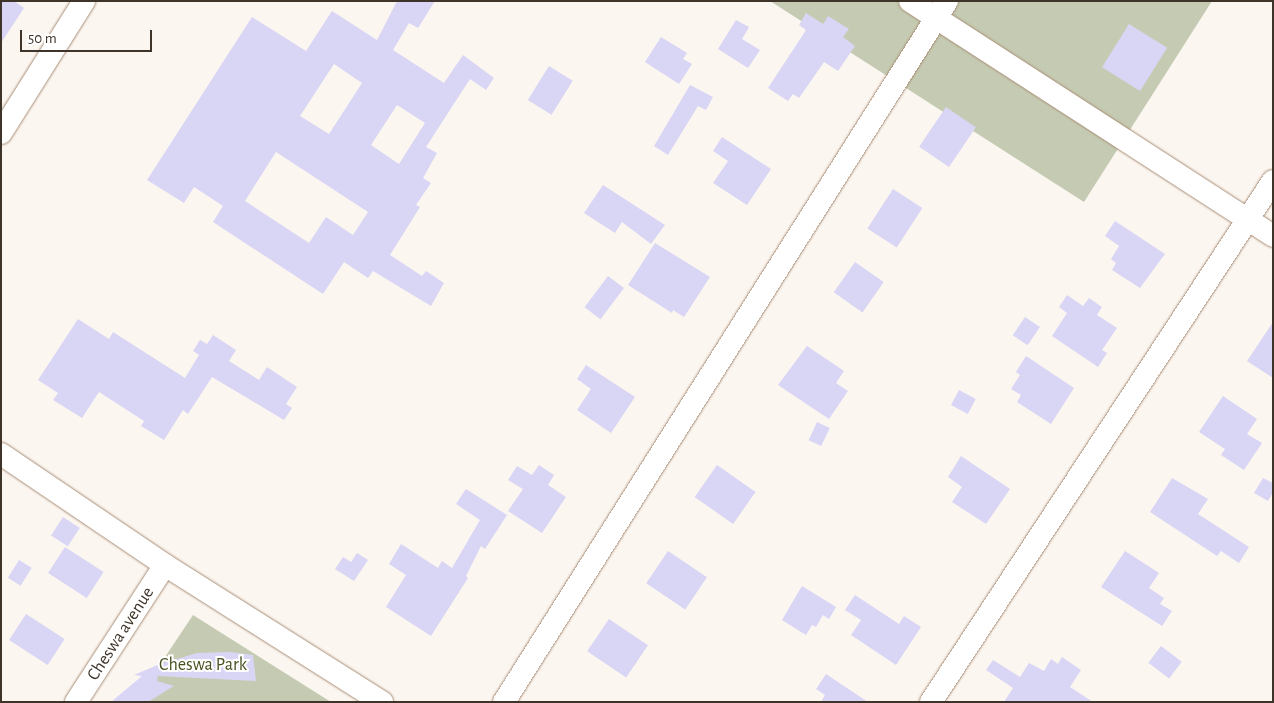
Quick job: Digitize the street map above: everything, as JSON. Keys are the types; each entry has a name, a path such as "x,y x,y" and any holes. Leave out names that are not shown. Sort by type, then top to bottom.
{"street":[{"path":"1,133 84,1"},
{"path":"910,1 941,10 1273,236"},
{"path":"504,702 941,10"},
{"path":"931,702 1273,181"},
{"path":"1,454 165,566 382,702"},
{"name":"Cheswa avenue","path":"76,702 165,566"}],"green space":[{"path":"770,1 1212,1 1084,202"},
{"name":"Cheswa Park","path":"193,615 331,702 135,702"}],"building":[{"path":"1,1 14,1 24,8 1,43"},
{"path":"397,1 435,1 418,28 409,23 393,50 444,83 463,55 494,78 486,90 470,79 426,147 437,153 423,178 431,183 416,205 420,207 390,255 422,276 426,271 444,283 431,306 373,271 368,278 344,262 323,294 213,222 223,206 194,187 184,203 147,180 252,17 306,51 332,11 377,40","holes":["334,64 362,83 329,134 300,116","397,105 425,123 399,164 371,145","276,152 368,212 353,235 326,217 309,243 245,201"]},
{"path":"806,13 823,24 828,16 849,29 843,37 855,46 838,71 824,62 799,98 793,94 788,101 768,88 806,30 799,25"},
{"path":"736,20 749,27 742,39 760,50 748,68 718,49"},
{"path":"1129,24 1167,48 1140,91 1102,67"},
{"path":"661,37 687,53 683,59 692,64 679,84 645,62"},
{"path":"549,66 573,81 552,115 528,100"},
{"path":"690,85 713,97 706,110 698,106 668,155 654,146"},
{"path":"946,107 976,127 949,167 919,147"},
{"path":"722,137 771,169 747,205 713,183 728,161 713,151"},
{"path":"603,185 665,225 651,244 622,222 615,233 584,213"},
{"path":"893,189 922,208 897,247 867,228"},
{"path":"1115,221 1165,254 1140,288 1112,270 1116,263 1111,259 1119,246 1105,236"},
{"path":"655,243 710,277 684,317 673,310 672,313 628,285"},
{"path":"855,262 884,282 862,312 834,292"},
{"path":"608,276 624,288 601,319 585,307"},
{"path":"1067,295 1083,306 1089,298 1102,307 1097,315 1117,328 1102,350 1107,353 1098,367 1052,336 1067,313 1059,307"},
{"path":"1025,317 1040,327 1028,345 1013,335"},
{"path":"78,319 109,339 113,332 185,378 199,355 193,351 200,340 207,344 213,335 236,350 229,361 259,380 267,367 297,387 286,404 292,408 284,420 212,377 188,414 183,410 164,440 141,426 144,421 99,392 82,418 53,400 58,393 38,380"},
{"path":"1273,322 1273,378 1247,361"},
{"path":"807,346 844,371 836,383 848,391 829,419 778,385"},
{"path":"1026,356 1074,388 1051,424 1017,402 1021,395 1011,389 1020,375 1016,372"},
{"path":"586,365 635,397 611,433 577,410 591,389 577,379"},
{"path":"959,390 976,399 968,414 951,405"},
{"path":"1223,396 1257,419 1247,434 1262,443 1244,470 1221,455 1225,449 1199,432"},
{"path":"817,422 830,428 821,446 809,440"},
{"path":"961,456 1010,489 986,524 952,502 962,487 948,477"},
{"path":"539,465 554,475 548,485 566,497 542,533 508,511 523,489 508,480 517,466 532,475"},
{"path":"717,465 756,492 733,524 695,497"},
{"path":"1172,478 1208,499 1198,514 1249,547 1239,563 1221,551 1217,556 1150,512"},
{"path":"1263,478 1273,483 1273,492 1268,501 1254,493"},
{"path":"466,489 507,515 485,549 481,546 466,576 468,578 431,636 386,607 406,575 389,564 401,544 438,568 442,561 452,568 480,520 456,504"},
{"path":"63,517 80,528 68,546 51,535"},
{"path":"65,547 104,572 87,598 48,573"},
{"path":"668,551 707,577 685,610 646,583"},
{"path":"1125,551 1159,573 1149,588 1164,598 1160,604 1172,611 1162,626 1101,587"},
{"path":"357,553 368,560 354,581 335,569 343,557 351,562"},
{"path":"19,560 32,568 21,586 8,578"},
{"path":"802,586 836,607 829,619 823,615 816,627 812,625 806,635 782,620"},
{"path":"855,595 899,624 904,616 921,627 896,665 851,635 861,620 845,610"},
{"path":"26,614 65,639 48,665 9,640"},
{"path":"609,619 648,645 626,678 587,651"},
{"path":"1161,646 1182,662 1169,678 1148,663"},
{"path":"230,652 253,655 256,681 158,676 157,681 174,686 148,702 111,702 142,676 134,675 160,664 197,653"},
{"path":"1062,657 1081,670 1070,687 1093,702 1004,702 1013,688 986,670 993,660 1020,677 1029,663 1044,671 1051,659 1058,664"},
{"path":"826,674 868,702 821,702 825,695 816,689"}]}
